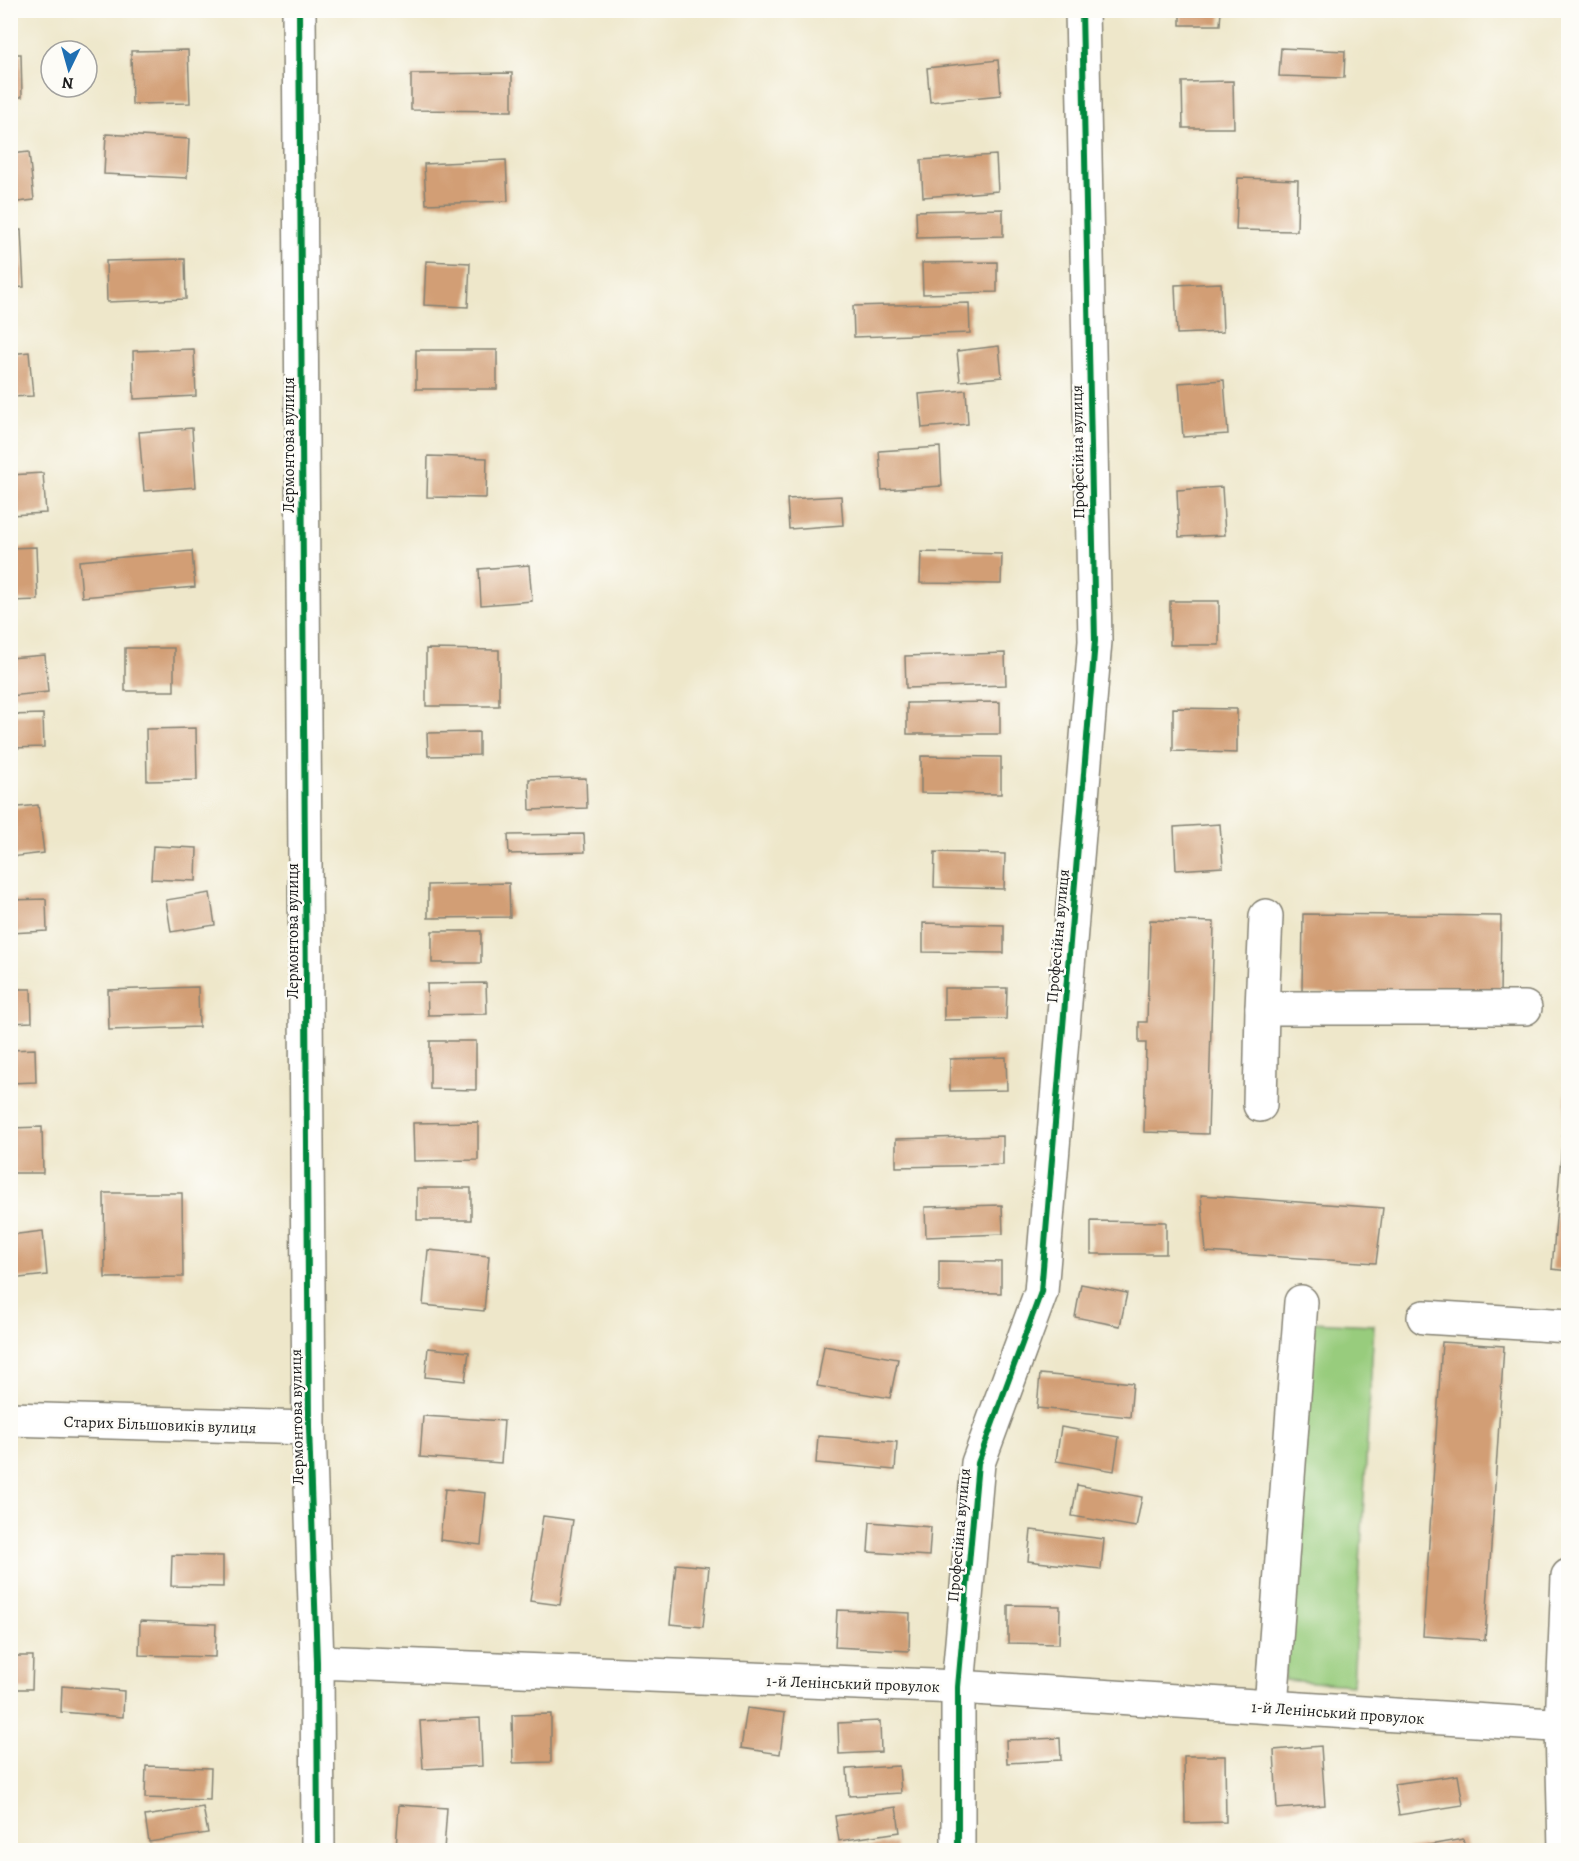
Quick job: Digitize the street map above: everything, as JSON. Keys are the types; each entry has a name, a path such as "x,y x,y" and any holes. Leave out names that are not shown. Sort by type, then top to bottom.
{"street":[{"name":"Лермонтова вулиця","path":"299,10 309,1428 317,1662 318,1851"},
{"name":"Професійна вулиця","path":"958,1851 958,1687 978,1463 1041,1292 1095,640 1082,10"},
{"path":"1260,1105 1266,916"},
{"path":"1262,1008 1526,1008"},
{"path":"1271,1707 1301,1302"},
{"path":"1424,1317 1569,1326"},
{"name":"Старих Більшовиків вулиця","path":"10,1419 309,1428"},
{"path":"1565,1851 1565,1726 1569,1576"},
{"name":"1-й Ленінський провулок","path":"317,1662 958,1687 1565,1726"}],"green space":[{"path":"1310,1322 1374,1325 1353,1685 1284,1680"}],"building":[{"path":"1180,10 1221,10 1220,25 1180,25"},
{"path":"1281,48 1345,51 1344,78 1279,76"},
{"path":"188,50 190,103 132,104 131,51"},
{"path":"10,54 21,54 22,97 10,97"},
{"path":"998,60 1001,95 930,102 927,68"},
{"path":"512,73 512,111 411,110 411,74"},
{"path":"1233,81 1234,128 1183,128 1182,82"},
{"path":"106,134 189,139 187,178 104,174"},
{"path":"29,152 34,200 10,203 10,154"},
{"path":"996,155 998,191 923,197 921,160"},
{"path":"506,160 508,201 426,204 424,164"},
{"path":"1238,178 1298,180 1297,231 1236,230"},
{"path":"1003,209 1003,236 917,238 916,211"},
{"path":"10,230 21,230 24,287 10,288"},
{"path":"185,259 186,299 107,302 106,261"},
{"path":"426,261 470,263 468,307 424,305"},
{"path":"997,262 997,292 923,294 922,263"},
{"path":"1221,283 1223,332 1177,334 1175,285"},
{"path":"969,303 970,333 854,337 853,306"},
{"path":"999,346 1002,377 960,381 957,351"},
{"path":"194,349 196,396 134,399 133,351"},
{"path":"416,350 497,350 497,389 416,389"},
{"path":"29,352 33,396 10,397 10,354"},
{"path":"1224,380 1228,434 1183,437 1179,383"},
{"path":"966,390 968,424 922,428 919,394"},
{"path":"192,428 196,487 144,491 139,432"},
{"path":"940,447 942,486 882,490 879,451"},
{"path":"428,456 487,458 486,498 427,497"},
{"path":"43,473 46,513 10,515 10,475"},
{"path":"1222,487 1225,535 1179,537 1177,490"},
{"path":"841,496 843,525 789,529 787,499"},
{"path":"36,547 38,600 10,601 10,548"},
{"path":"192,551 195,587 82,597 79,561"},
{"path":"921,552 1002,554 1001,584 920,583"},
{"path":"529,565 532,601 481,605 479,569"},
{"path":"1170,601 1219,601 1219,645 1170,645"},
{"path":"125,648 174,648 174,691 125,691"},
{"path":"426,649 499,650 499,706 426,706"},
{"path":"1005,653 1006,685 906,688 905,656"},
{"path":"45,655 48,692 10,696 10,658"},
{"path":"1000,702 1000,734 907,734 907,703"},
{"path":"1173,708 1237,709 1237,753 1173,751"},
{"path":"43,714 44,747 10,748 10,715"},
{"path":"196,728 197,780 147,781 146,729"},
{"path":"479,732 479,755 428,756 427,733"},
{"path":"921,756 1001,757 1001,794 921,793"},
{"path":"586,778 587,808 530,810 529,779"},
{"path":"38,805 44,853 10,857 10,808"},
{"path":"1220,824 1223,867 1176,870 1174,827"},
{"path":"584,834 585,852 509,854 508,835"},
{"path":"153,846 197,848 196,881 151,879"},
{"path":"935,852 1005,854 1004,889 934,887"},
{"path":"509,883 510,917 428,918 428,885"},
{"path":"210,893 215,925 171,932 166,900"},
{"path":"46,899 47,931 10,933 10,900"},
{"path":"1303,914 1501,916 1500,997 1302,993"},
{"path":"1150,920 1214,922 1208,1134 1144,1132 1146,1043 1139,1043 1139,1022 1147,1022"},
{"path":"923,923 1004,925 1004,953 923,952"},
{"path":"432,931 481,931 481,963 432,963"},
{"path":"486,983 487,1014 428,1015 427,984"},
{"path":"198,987 199,1027 109,1030 108,990"},
{"path":"944,988 1007,988 1006,1019 944,1020"},
{"path":"10,989 31,989 32,1022 10,1023"},
{"path":"430,1041 476,1041 476,1090 430,1089"},
{"path":"35,1049 36,1082 10,1083 10,1050"},
{"path":"1006,1057 1007,1090 950,1091 950,1059"},
{"path":"1568,1080 1568,1271 1552,1269"},
{"path":"478,1122 478,1160 414,1161 413,1123"},
{"path":"42,1127 43,1173 10,1173 10,1128"},
{"path":"1003,1136 1003,1165 896,1167 896,1139"},
{"path":"417,1188 471,1188 471,1220 417,1220"},
{"path":"104,1193 182,1193 183,1277 105,1278"},
{"path":"1201,1195 1383,1208 1376,1263 1206,1252"},
{"path":"1002,1205 1003,1234 926,1237 925,1207"},
{"path":"1091,1221 1166,1222 1166,1254 1091,1254"},
{"path":"43,1231 47,1275 10,1279 10,1235"},
{"path":"428,1250 489,1256 484,1311 423,1305"},
{"path":"939,1261 1001,1262 1001,1293 939,1292"},
{"path":"1081,1284 1127,1293 1120,1326 1075,1317"},
{"path":"1442,1342 1504,1346 1485,1640 1423,1636"},
{"path":"824,1346 898,1359 890,1398 817,1386"},
{"path":"428,1348 469,1352 465,1381 425,1377"},
{"path":"1040,1374 1133,1383 1130,1417 1037,1408"},
{"path":"423,1416 504,1421 501,1463 420,1457"},
{"path":"1061,1427 1119,1437 1114,1471 1056,1461"},
{"path":"818,1436 897,1442 895,1470 816,1463"},
{"path":"1077,1485 1142,1497 1136,1527 1072,1516"},
{"path":"445,1489 486,1493 481,1545 440,1540"},
{"path":"543,1516 573,1520 560,1605 530,1601"},
{"path":"870,1522 931,1527 929,1556 868,1552"},
{"path":"1031,1530 1104,1539 1101,1569 1028,1561"},
{"path":"172,1555 223,1556 223,1587 171,1586"},
{"path":"676,1564 709,1567 703,1627 670,1624"},
{"path":"1008,1605 1060,1606 1059,1644 1008,1643"},
{"path":"837,1610 910,1613 909,1651 835,1647"},
{"path":"140,1621 216,1624 215,1657 139,1655"},
{"path":"10,1656 33,1656 32,1689 10,1689"},
{"path":"62,1686 124,1691 123,1717 61,1712"},
{"path":"747,1708 785,1713 780,1754 741,1748"},
{"path":"551,1714 551,1762 513,1763 512,1715"},
{"path":"480,1718 482,1766 423,1769 420,1721"},
{"path":"880,1721 881,1752 839,1754 838,1723"},
{"path":"1060,1738 1061,1760 1007,1763 1006,1740"},
{"path":"1321,1746 1325,1805 1277,1809 1274,1750"},
{"path":"1184,1756 1225,1756 1226,1822 1185,1823"},
{"path":"146,1766 211,1768 210,1800 145,1798"},
{"path":"899,1766 901,1793 849,1796 847,1769"},
{"path":"1458,1775 1463,1805 1399,1815 1394,1784"},
{"path":"399,1805 447,1808 444,1850 396,1849"},
{"path":"203,1807 208,1833 149,1842 145,1816"},
{"path":"896,1807 900,1832 839,1841 835,1816"},
{"path":"1463,1839 1466,1850 1407,1850 1407,1849"},
{"path":"895,1843 896,1850 843,1850 843,1849"}],"cycle path":[{"path":"299,10 309,1428 317,1662 318,1850"},
{"path":"958,1850 958,1687 978,1463 1041,1292 1095,641 1082,10"}]}
